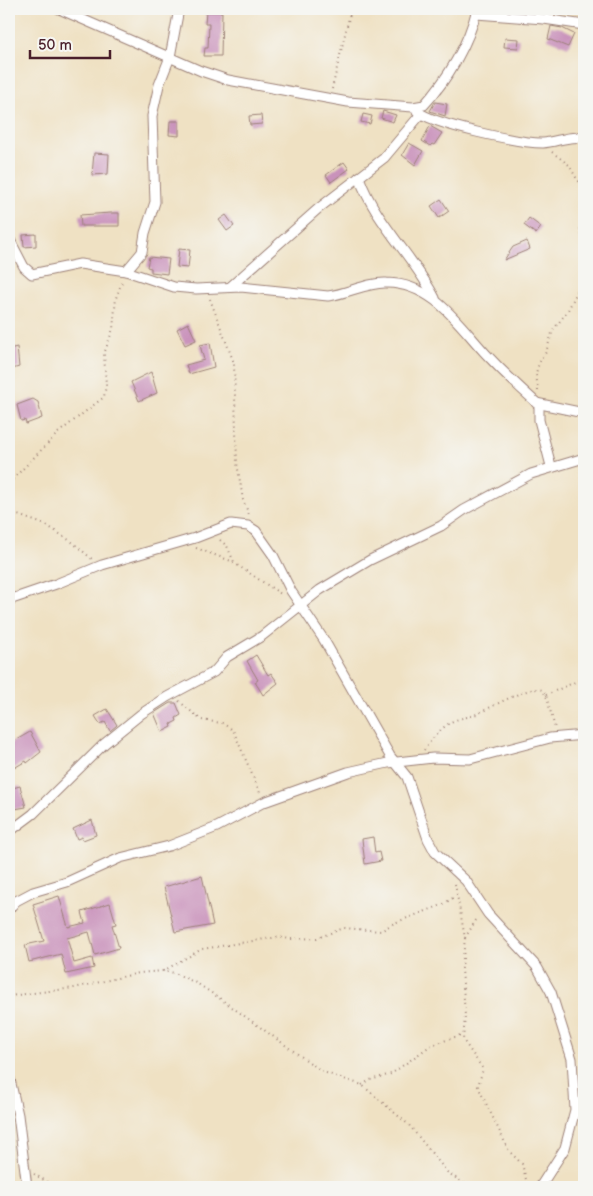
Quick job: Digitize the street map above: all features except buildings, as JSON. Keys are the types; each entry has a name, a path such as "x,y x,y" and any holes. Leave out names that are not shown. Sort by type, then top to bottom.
{"street":[{"path":"59,9 228,80 330,98 413,107 424,105 442,84 476,12 584,25"},
{"path":"126,271 142,252 145,233 155,202 152,116 159,85 170,57 179,9"},
{"path":"413,107 421,114 435,121 540,143 571,137 584,138"},
{"path":"230,287 320,208 390,153 421,114"},
{"path":"359,177 367,197 421,273 436,300 501,370 538,403 540,408 539,420 550,466"},
{"path":"9,238 24,267 32,274 80,264 126,271 161,284 200,289 230,287 328,296 386,283 411,287 436,300"},
{"path":"538,403 584,413"},
{"path":"9,832 32,814 104,744 141,714 167,696 214,672 227,657 262,636 298,603 370,560 435,530 464,510 531,474 550,466 574,462 584,458"},
{"path":"9,600 96,568 238,523 256,531 272,555 298,603 324,640 406,777 428,839 435,852 478,896 488,914 546,980 567,1038 572,1059 574,1110 565,1148 540,1187"},
{"path":"9,909 16,901 33,892 67,882 120,858 169,846 217,827 264,802 348,772 444,757 479,758 540,740 584,736"},
{"path":"9,1075 26,1168 27,1187"}],"path":[{"path":"330,98 351,9"},
{"path":"540,143 563,160 578,181 584,183"},
{"path":"584,214 580,230 584,239 584,266"},
{"path":"9,483 58,433 99,402 106,394 104,354 113,329 116,298 126,271"},
{"path":"538,403 536,370 546,352 553,330 567,312 584,278"},
{"path":"200,289 210,298 232,357 235,372 237,463 243,500 256,531"},
{"path":"9,512 37,520 57,532 90,556 96,568"},
{"path":"210,532 227,546 234,563"},
{"path":"192,547 234,563 272,589 298,603"},
{"path":"546,695 584,678"},
{"path":"417,760 434,737 458,719 474,715 504,700 535,689 542,690 546,695 558,737"},
{"path":"167,696 182,702 201,720 222,723 233,730 264,802"},
{"path":"455,871 457,896 465,938 462,968 465,1016 464,1044 483,1069 478,1086 506,1144 522,1164 528,1187"},
{"path":"163,971 202,949 278,936 290,939 317,938 344,928 381,931 394,923 442,905 457,896"},
{"path":"465,938 478,918 478,896"},
{"path":"9,996 74,988 118,976 163,971 175,974 198,984 323,1072 362,1085 409,1125 447,1172 469,1187"},
{"path":"362,1085 370,1080 391,1074 430,1046 463,1034"},
{"path":"26,1168 56,1187"}]}
